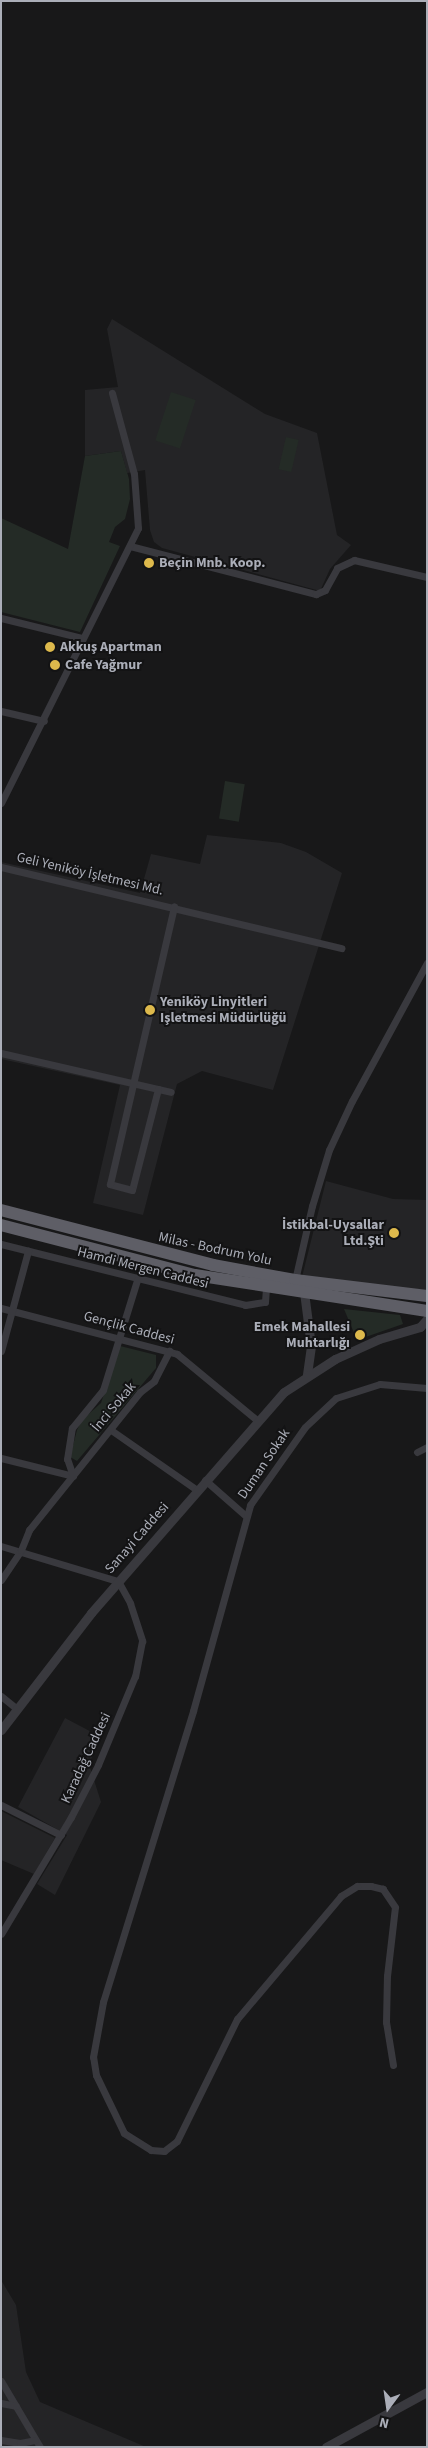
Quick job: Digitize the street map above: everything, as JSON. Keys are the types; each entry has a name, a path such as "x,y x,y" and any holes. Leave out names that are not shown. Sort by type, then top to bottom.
{"highway":[{"name":"Milas - Bodrum Yolu","path":"1,1210 170,1256 295,1280 427,1296"},
{"name":"Milas - Bodrum Yolu","path":"1,1225 186,1273 266,1288 304,1292 427,1312"}],"street":[{"path":"1,803 44,721 82,638 138,528 135,478 112,393"},
{"path":"130,546 316,594 325,590 337,568 354,560 427,577"},
{"path":"1,618 82,638"},
{"path":"1,711 44,721"},
{"name":"Geli Yeniköy İşletmesi Md.","path":"1,867 174,906 342,948"},
{"name":"Geli Yeniköy İşletmesi Md.","path":"158,1089 132,1190 110,1184 174,906"},
{"path":"295,1280 312,1206 329,1150 352,1101 427,963"},
{"path":"1,1053 171,1092"},
{"name":"Hamdi Mergen Caddesi","path":"1,1244 137,1280 254,1306 265,1302 266,1288"},
{"path":"1,1351 28,1251"},
{"name":"İnci Sokak","path":"73,1476 67,1458 72,1428 101,1396 137,1280"},
{"path":"304,1292 311,1346 307,1375"},
{"name":"Gençlik Caddesi","path":"1,1308 169,1351 192,1364 258,1421"},
{"name":"Sanayi Caddesi","path":"1,1730 118,1580 284,1392 307,1375 366,1344 420,1327 427,1319"},
{"name":"İnci Sokak","path":"1,1580 21,1550 29,1530 140,1392 154,1381 169,1351"},
{"name":"Duman Sokak","path":"393,2065 386,2022 387,1976 395,1907 382,1889 357,1886 341,1896 237,2019 177,2140 164,2151 151,2150 124,2133 96,2075 94,2042 103,2002 194,1711 246,1516 266,1480 305,1427 329,1402 380,1384 427,1388"},
{"path":"111,1430 197,1490"},
{"path":"416,1452 427,1447"},
{"path":"1,1458 73,1476"},
{"path":"206,1480 246,1516"},
{"path":"1,1546 21,1550 118,1580"},
{"name":"Karadağ Caddesi","path":"1,1934 61,1835 101,1757 140,1656 141,1633 118,1580"},
{"path":"1,1696 17,1708"},
{"path":"1,1805 61,1835"},
{"path":"1,2382 40,2447"},
{"path":"326,2447 427,2392"},
{"path":"1,2403 16,2406"},
{"path":"1,2440 20,2443 35,2440"}],"shaded area":[{"path":"112,319 265,414 317,433 337,535 351,545 330,569 320,591 162,548 154,542 150,530 145,470 127,473 121,451 85,456 85,390 118,387 107,329"},
{"path":"171,392 196,400 180,449 155,441"},
{"path":"286,437 299,440 291,472 279,469"},
{"path":"121,451 129,479 130,499 125,519 115,527 109,542 120,546 80,632 1,612 1,518 68,549 85,456"},
{"path":"225,781 245,784 239,822 219,819"},
{"name":"Yeniköy Linyitleri Işletmesi Müdürlüğü","path":"207,835 281,843 306,852 342,873 273,1090 202,1071 177,1084 143,1215 93,1203 120,1085 1,1059 1,862 140,893 151,854 200,864"},
{"path":"326,1181 393,1199 427,1200 427,1291 302,1277"},
{"path":"344,1309 400,1315 403,1324 357,1340"},
{"path":"120,1346 156,1355 156,1368 77,1461 70,1457 77,1430 82,1420 101,1403"},
{"path":"65,1718 101,1737 89,1764 101,1802 55,1895 37,1884 67,1835 18,1807"},
{"path":"1,1811 55,1838 34,1874 1,1860"},
{"path":"1,2280 16,2305 26,2372 40,2402 146,2447 1,2447"}],"place":[{"name":"Beçin Mnb. Koop.","path":"149,563"},
{"name":"Akkuş Apartman","path":"50,647"},
{"name":"Cafe Yağmur","path":"55,665"},
{"name":"Yeniköy Linyitleri Işletmesi Müdürlüğü","path":"150,1010"},
{"name":"İstikbal-Uysallar Ltd.Şti","path":"394,1233"},
{"name":"Emek Mahallesi Muhtarlığı","path":"360,1335"}]}
